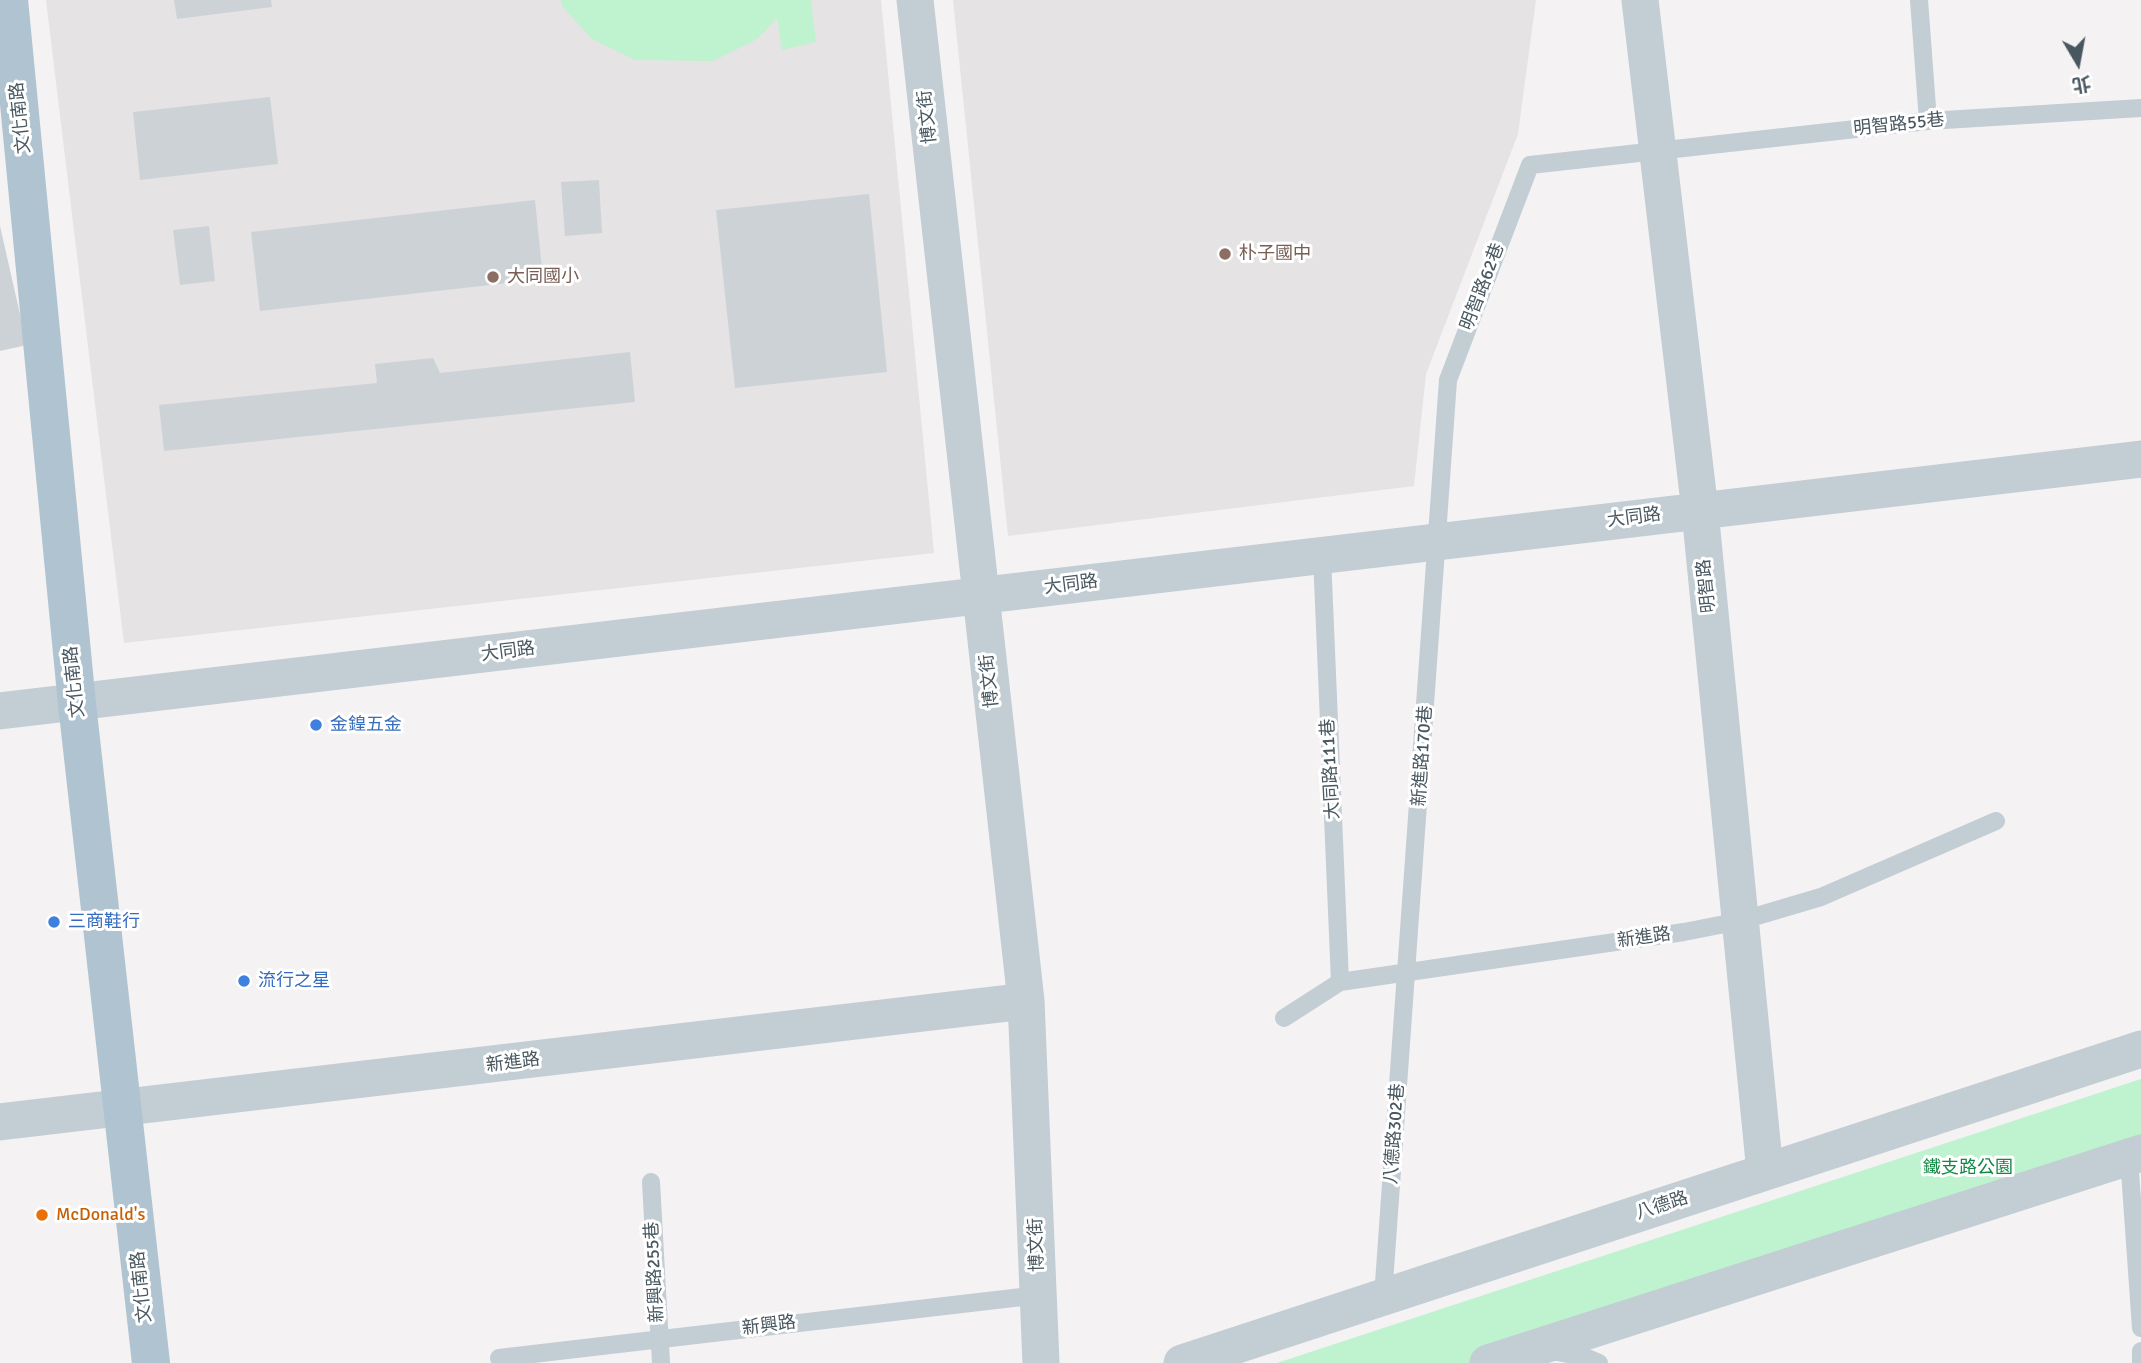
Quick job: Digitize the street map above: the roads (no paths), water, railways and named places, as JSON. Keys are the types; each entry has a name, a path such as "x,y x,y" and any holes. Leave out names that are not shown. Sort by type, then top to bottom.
{"main road":[{"name":"文化南路","path":"9,0 77,704 151,1363"}],"street":[{"name":"博文街","path":"915,0 1026,1002 1041,1363"},
{"name":"明智路","path":"1640,0 1700,510 1765,1172"},
{"name":"大同路","path":"0,711 2141,459"},
{"name":"新進路","path":"0,1122 123,1110 1026,1002"},
{"name":"八德路","path":"1182,1363 2141,1049"},
{"path":"1488,1363 2135,1155"}],"lane":[{"path":"1919,0 1928,121"},
{"name":"明智路55巷","path":"1659,152 1928,121 2141,108"},
{"name":"明智路62巷","path":"1439,541 1448,380 1530,165 1659,152"},
{"name":"新進路170巷","path":"1407,970 1439,541"},
{"name":"大同路111巷","path":"1322,556 1340,982"},
{"name":"新進路","path":"1284,1018 1340,982 1407,970 1684,932 1740,921 1821,897 1996,821"},
{"name":"八德路302巷","path":"1383,1297 1407,970"},
{"path":"2135,1155 2141,1328"},
{"name":"新興路255巷","path":"651,1182 661,1363"},
{"name":"新興路","path":"499,1358 1039,1295"},
{"path":"1533,1348 1585,1357 1599,1363"},
{"path":"2141,1351 2141,1363"}],"place":[{"name":"朴子國中","path":"1225,254"},
{"name":"大同國小","path":"493,277"},
{"name":"金鍠五金","path":"316,725"},
{"name":"三商鞋行","path":"54,922"},
{"name":"流行之星","path":"244,981"},
{"name":"McDonald's","path":"42,1215"}],"park label":[{"name":"鐵支路公園","path":"1968,1168"}]}
